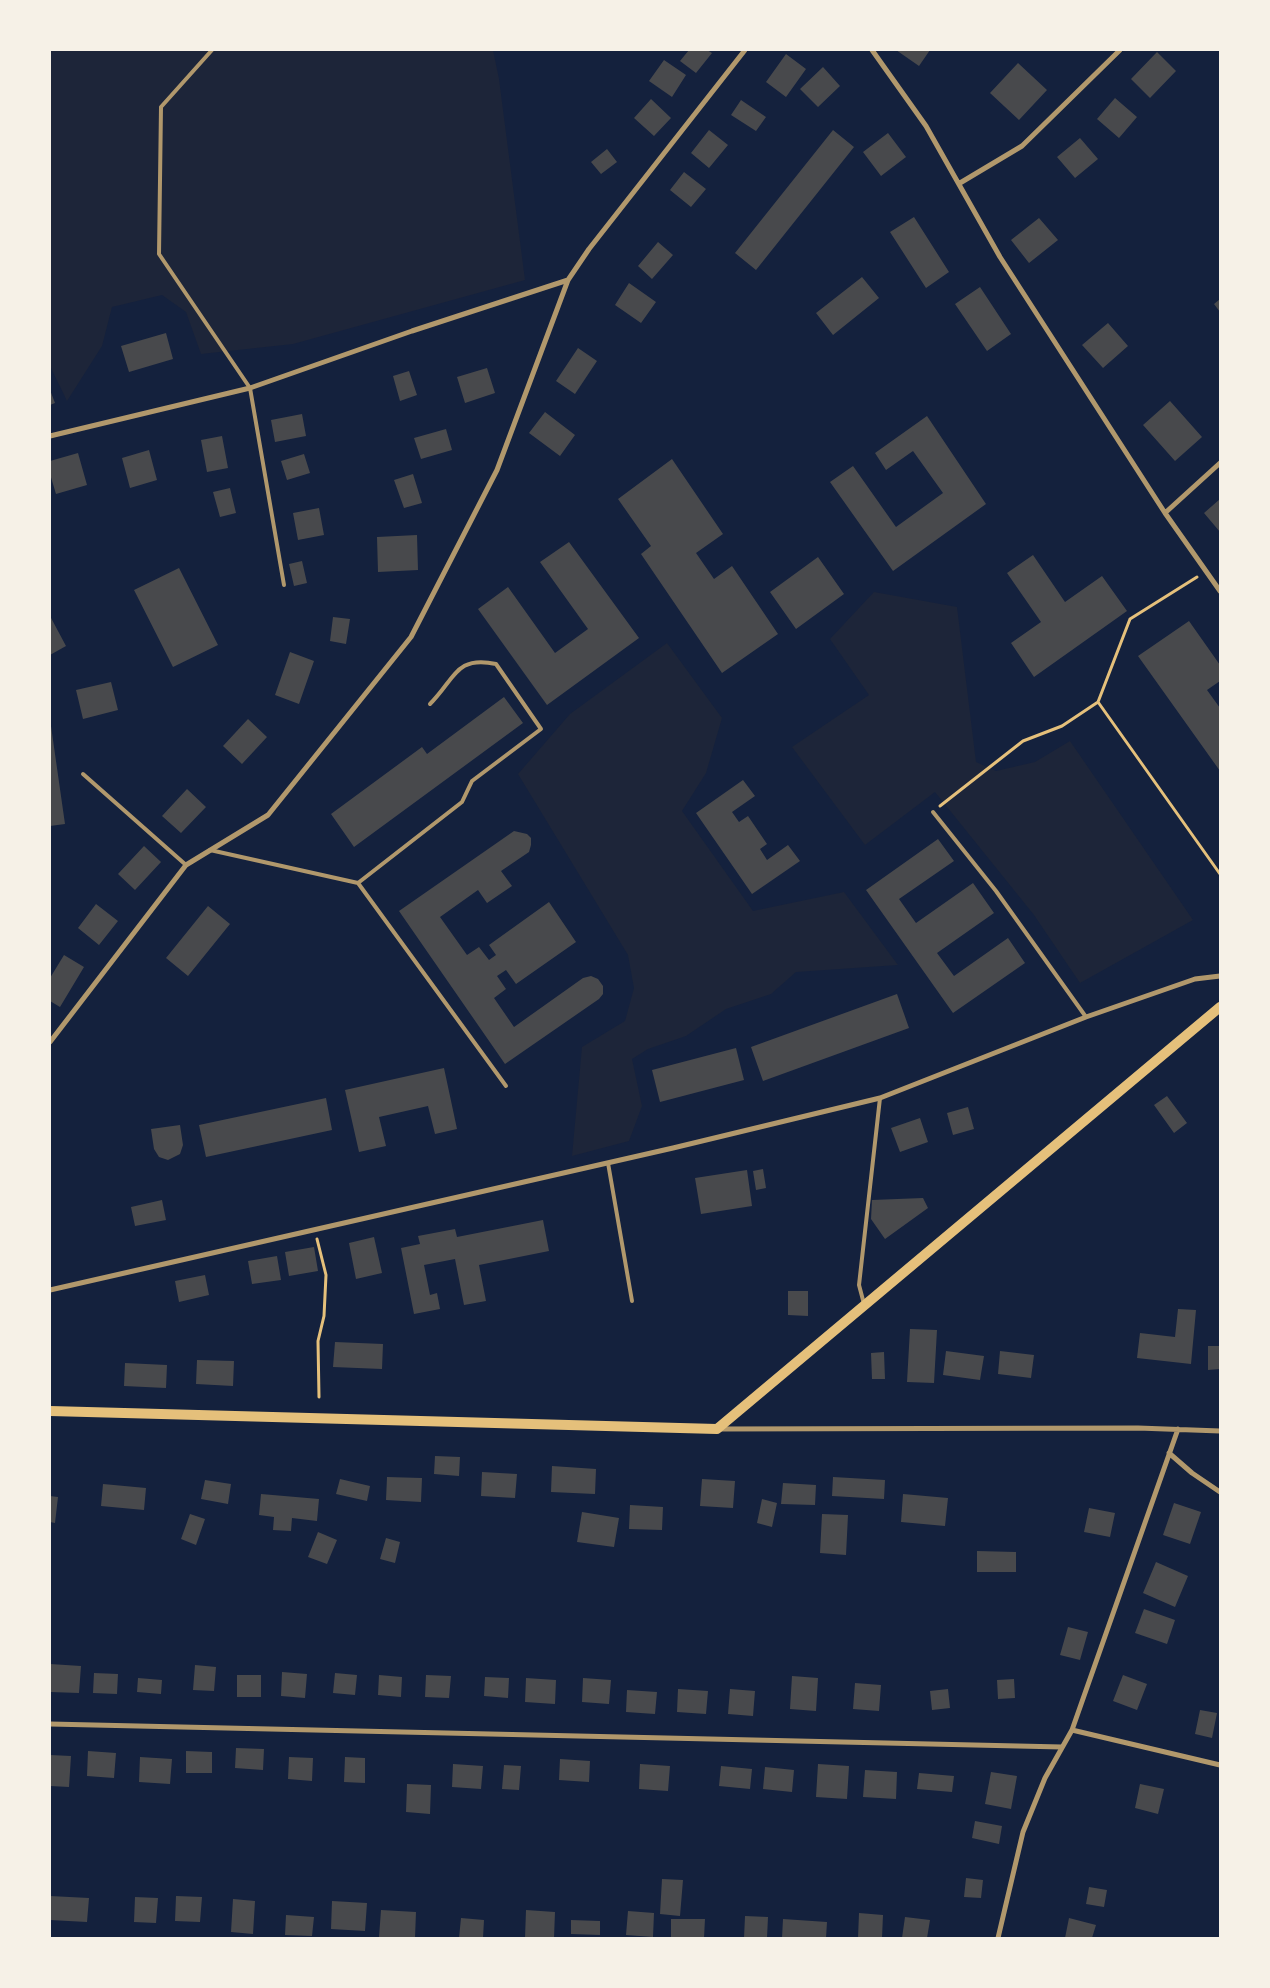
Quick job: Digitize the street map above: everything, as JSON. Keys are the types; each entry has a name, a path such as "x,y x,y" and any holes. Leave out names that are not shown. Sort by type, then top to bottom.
{"main road":[{"path":"50,1411 296,1416 458,1424 717,1428 1220,1007"}],"street":[{"path":"50,1042 186,865 268,815 411,637 497,470 568,280 589,249 745,50"},
{"path":"872,50 926,126 960,183 1000,257 1166,513 1220,591"},
{"path":"960,183 1022,146 1120,50"},
{"path":"50,436 250,388 412,331 568,280"},
{"path":"1166,513 1220,463"},
{"path":"50,1290 315,1228 608,1163 880,1098 1086,1017 1195,979 1220,976"},
{"path":"717,1428 1178,1429 1220,1431"},
{"path":"998,1938 1024,1832 1046,1778 1072,1730 1178,1429"},
{"path":"1169,1453 1192,1473 1220,1492"},
{"path":"50,1724 1062,1747"},
{"path":"1072,1730 1220,1765"}],"lane":[{"path":"212,50 161,108 160,254 250,388 284,585"},
{"path":"358,883 462,802 472,781 541,729 496,664 490,662 468,662 459,668 445,688 430,704"},
{"path":"83,774 186,865"},
{"path":"933,812 996,891 1086,1017"},
{"path":"210,850 358,883 506,1086"},
{"path":"864,1304 859,1285 880,1098"},
{"path":"608,1163 632,1301"}],"path":[{"path":"933,812 1023,741 1062,726 1098,702 1130,619 1206,571"},
{"path":"1098,702 1220,874"},
{"path":"315,1228 326,1275 324,1316 318,1341 319,1397"}],"shaded area":[{"path":"50,50 493,50 499,79 525,280 293,344 201,354 186,312 162,295 112,307 102,346 67,401 50,366"},
{"path":"874,592 957,607 976,762 996,771 1035,762 1070,741 1193,920 1080,983 1034,915 935,792 865,845 792,747 869,695 830,639"},
{"path":"667,643 722,718 706,773 682,811 753,911 844,892 898,965 796,972 771,994 726,1009 686,1036 648,1049 632,1059 642,1106 629,1141 572,1156 582,1047 625,1021 634,988 628,955 518,774 570,714"}],"building":[{"path":"689,50 707,50 712,53 696,73 680,61"},
{"path":"896,50 930,50 919,66"},
{"path":"1157,52 1176,71 1150,98 1131,79"},
{"path":"786,54 806,69 786,97 766,82"},
{"path":"664,60 686,75 672,97 649,81"},
{"path":"1018,63 1047,90 1019,120 990,93"},
{"path":"823,67 840,86 818,107 800,89"},
{"path":"1115,98 1137,117 1119,138 1097,119"},
{"path":"651,99 671,118 654,136 634,118"},
{"path":"741,100 766,117 756,131 731,115"},
{"path":"709,130 728,145 709,168 691,153"},
{"path":"833,130 854,147 756,270 735,253"},
{"path":"888,133 906,157 881,176 863,152"},
{"path":"1080,138 1098,159 1075,178 1057,157"},
{"path":"607,149 617,162 601,174 591,162"},
{"path":"684,172 706,189 691,207 670,190"},
{"path":"914,217 949,272 926,288 890,232"},
{"path":"1039,218 1058,240 1029,263 1011,240"},
{"path":"658,242 673,255 652,279 638,266"},
{"path":"862,277 879,298 833,335 816,313"},
{"path":"629,283 656,302 641,323 615,305"},
{"path":"980,287 1011,334 987,351 955,304"},
{"path":"1220,299 1220,312 1214,304"},
{"path":"1108,323 1128,346 1103,368 1082,345"},
{"path":"166,333 173,359 129,372 121,346"},
{"path":"578,348 597,361 575,394 556,381"},
{"path":"487,368 495,393 465,403 457,377"},
{"path":"409,371 417,395 400,401 393,376"},
{"path":"50,390 55,403 50,405"},
{"path":"1170,401 1202,437 1175,461 1143,425"},
{"path":"545,412 575,435 560,456 529,433"},
{"path":"302,414 306,436 275,442 271,420"},
{"path":"927,416 986,504 893,571 830,482 853,466 896,527 943,493 913,451 886,470 875,453"},
{"path":"446,429 452,450 421,459 414,438"},
{"path":"222,436 228,468 207,472 201,440"},
{"path":"149,450 157,480 130,488 122,458"},
{"path":"78,453 87,485 56,494 50,474 50,461"},
{"path":"304,454 310,473 287,480 281,461"},
{"path":"672,459 723,534 696,553 714,579 732,566 778,634 722,673 641,554 651,546 618,499"},
{"path":"413,474 422,503 404,508 394,480"},
{"path":"230,488 236,513 220,517 213,492"},
{"path":"1220,499 1220,532 1204,513"},
{"path":"319,508 324,535 298,540 293,513"},
{"path":"417,535 418,570 378,572 377,537"},
{"path":"569,542 639,638 547,705 478,609 508,587 555,653 588,629 540,562"},
{"path":"1033,555 1065,602 1102,576 1127,611 1034,677 1011,643 1041,622 1007,573"},
{"path":"818,557 844,594 796,629 770,592"},
{"path":"302,561 307,583 294,586 289,564"},
{"path":"179,568 218,645 173,667 134,590"},
{"path":"50,616 66,646 50,655"},
{"path":"333,617 350,619 346,644 330,641"},
{"path":"1189,621 1220,665 1220,681 1207,690 1220,708 1220,771 1138,656"},
{"path":"290,652 314,661 299,704 275,695"},
{"path":"111,682 118,710 83,719 76,690"},
{"path":"504,697 523,723 354,847 331,814 422,747 427,754"},
{"path":"50,719 65,824 50,826"},
{"path":"248,719 267,737 242,764 223,746"},
{"path":"743,780 755,796 732,812 739,822 748,816 767,844 760,849 767,860 788,845 800,861 752,894 696,813"},
{"path":"187,789 206,807 181,833 162,816"},
{"path":"514,831 527,834 531,838 531,845 529,852 501,871 512,886 487,903 478,890 440,917 467,955 479,947 489,960 496,955 489,945 549,902 576,942 516,984 506,970 497,976 506,989 494,998 514,1027 583,978 591,976 598,979 603,986 603,994 599,999 505,1064 399,911"},
{"path":"938,839 954,861 899,899 916,923 973,883 994,913 937,953 954,976 1008,938 1025,963 953,1013 866,890"},
{"path":"144,846 161,862 135,890 118,874"},
{"path":"96,904 118,921 99,945 78,928"},
{"path":"208,906 230,924 188,976 166,958"},
{"path":"64,955 84,967 60,1007 50,1001 50,978"},
{"path":"897,994 909,1028 763,1081 751,1047"},
{"path":"736,1048 744,1080 660,1102 652,1070"},
{"path":"444,1068 457,1129 435,1134 428,1106 379,1117 386,1146 359,1152 345,1090"},
{"path":"1167,1096 1187,1123 1174,1133 1154,1105"},
{"path":"326,1098 332,1130 206,1157 199,1125"},
{"path":"968,1107 974,1129 953,1135 947,1113"},
{"path":"920,1118 928,1142 900,1152 891,1128"},
{"path":"180,1125 183,1145 180,1154 168,1160 159,1157 154,1149 151,1129"},
{"path":"763,1169 766,1188 756,1190 753,1171"},
{"path":"747,1170 752,1206 701,1214 695,1178"},
{"path":"923,1198 928,1208 885,1239 871,1219 872,1200"},
{"path":"162,1200 166,1220 135,1226 131,1207"},
{"path":"543,1220 549,1251 479,1265 486,1301 464,1305 455,1259 424,1265 430,1295 437,1293 440,1309 414,1314 401,1248 420,1244 418,1236 455,1229 457,1237"},
{"path":"374,1237 382,1273 356,1279 349,1243"},
{"path":"314,1247 318,1271 289,1276 285,1252"},
{"path":"277,1256 281,1280 252,1284 248,1261"},
{"path":"205,1275 209,1295 179,1302 175,1281"},
{"path":"788,1291 808,1291 808,1316 788,1315"},
{"path":"1178,1309 1196,1310 1191,1364 1137,1358 1140,1333 1175,1337"},
{"path":"910,1329 937,1330 934,1383 907,1382"},
{"path":"335,1342 383,1344 382,1369 333,1367"},
{"path":"1208,1346 1220,1346 1220,1369 1208,1370"},
{"path":"946,1351 984,1356 980,1380 943,1375"},
{"path":"1000,1351 1034,1355 1031,1378 998,1374"},
{"path":"884,1352 885,1379 872,1379 871,1353"},
{"path":"197,1360 234,1361 233,1386 196,1384"},
{"path":"125,1363 167,1365 166,1388 124,1386"},
{"path":"435,1456 460,1457 459,1476 434,1474"},
{"path":"552,1466 596,1469 595,1494 551,1492"},
{"path":"482,1472 517,1474 515,1498 481,1496"},
{"path":"387,1477 422,1478 421,1502 386,1500"},
{"path":"833,1477 885,1480 884,1499 832,1496"},
{"path":"340,1479 370,1486 367,1501 336,1494"},
{"path":"702,1479 735,1481 733,1508 700,1506"},
{"path":"205,1480 231,1484 228,1504 201,1499"},
{"path":"783,1483 816,1485 815,1505 781,1504"},
{"path":"103,1484 146,1488 144,1510 101,1506"},
{"path":"261,1494 319,1499 317,1521 292,1518 291,1531 273,1530 274,1517 259,1515"},
{"path":"903,1494 948,1498 945,1526 901,1522"},
{"path":"50,1496 58,1497 55,1523 50,1522"},
{"path":"762,1499 777,1503 772,1527 757,1523"},
{"path":"1174,1503 1201,1512 1190,1544 1163,1535"},
{"path":"630,1505 663,1507 662,1530 629,1529"},
{"path":"1089,1508 1115,1513 1110,1537 1084,1532"},
{"path":"582,1512 619,1518 614,1547 577,1542"},
{"path":"190,1514 205,1519 196,1545 181,1539"},
{"path":"822,1514 848,1515 846,1555 820,1553"},
{"path":"318,1532 337,1540 327,1564 308,1557"},
{"path":"386,1538 400,1542 395,1563 380,1559"},
{"path":"977,1551 1016,1552 1016,1572 977,1572"},
{"path":"1156,1562 1188,1576 1175,1607 1143,1593"},
{"path":"1144,1609 1175,1620 1167,1644 1135,1633"},
{"path":"1068,1627 1088,1632 1080,1660 1060,1655"},
{"path":"50,1664 81,1666 79,1693 50,1692"},
{"path":"195,1665 216,1667 214,1691 193,1690"},
{"path":"282,1672 307,1674 305,1698 281,1696"},
{"path":"94,1673 118,1674 117,1694 93,1693"},
{"path":"335,1673 357,1675 355,1695 333,1693"},
{"path":"237,1675 261,1675 261,1697 237,1697"},
{"path":"379,1675 402,1677 401,1697 378,1695"},
{"path":"426,1675 451,1676 449,1698 425,1697"},
{"path":"1123,1675 1147,1684 1137,1710 1113,1701"},
{"path":"792,1676 818,1678 816,1711 790,1709"},
{"path":"485,1677 509,1678 508,1698 484,1696"},
{"path":"138,1678 162,1680 161,1694 137,1692"},
{"path":"526,1678 556,1680 555,1704 525,1702"},
{"path":"583,1678 611,1680 609,1704 582,1702"},
{"path":"1014,1679 1015,1698 998,1699 997,1680"},
{"path":"855,1683 881,1685 879,1711 853,1709"},
{"path":"678,1689 708,1691 706,1714 677,1712"},
{"path":"730,1689 755,1691 753,1716 728,1714"},
{"path":"948,1689 950,1708 932,1710 930,1691"},
{"path":"627,1690 657,1692 655,1714 626,1712"},
{"path":"1200,1710 1217,1713 1212,1738 1195,1734"},
{"path":"236,1748 264,1749 263,1770 235,1768"},
{"path":"88,1751 116,1753 114,1778 87,1776"},
{"path":"186,1751 212,1752 212,1773 186,1773"},
{"path":"50,1755 71,1756 69,1787 50,1786"},
{"path":"140,1757 172,1759 170,1784 139,1782"},
{"path":"289,1757 313,1758 312,1781 288,1779"},
{"path":"345,1757 365,1758 365,1783 344,1782"},
{"path":"560,1759 590,1761 589,1782 559,1780"},
{"path":"453,1764 483,1766 481,1789 452,1787"},
{"path":"640,1764 670,1766 668,1791 639,1789"},
{"path":"818,1764 849,1766 847,1799 816,1797"},
{"path":"504,1765 521,1766 519,1790 502,1789"},
{"path":"721,1766 752,1769 750,1789 719,1786"},
{"path":"765,1767 794,1770 792,1792 763,1789"},
{"path":"865,1770 897,1772 896,1799 863,1797"},
{"path":"991,1772 1017,1776 1011,1809 985,1804"},
{"path":"919,1773 954,1776 952,1792 917,1789"},
{"path":"407,1784 431,1785 430,1814 406,1812"},
{"path":"1140,1784 1164,1789 1158,1814 1135,1808"},
{"path":"975,1821 1002,1826 999,1844 972,1838"},
{"path":"966,1878 983,1880 981,1898 964,1897"},
{"path":"662,1879 683,1880 680,1916 660,1914"},
{"path":"1089,1887 1107,1890 1104,1907 1086,1904"},
{"path":"50,1896 89,1898 87,1922 50,1920"},
{"path":"176,1896 202,1897 200,1922 175,1921"},
{"path":"135,1897 158,1898 156,1923 134,1922"},
{"path":"233,1899 255,1901 253,1934 231,1932"},
{"path":"332,1901 367,1903 365,1931 331,1929"},
{"path":"381,1910 416,1912 415,1938 379,1937"},
{"path":"526,1910 555,1912 554,1938 525,1938"},
{"path":"628,1911 654,1913 653,1937 626,1935"},
{"path":"859,1913 883,1915 882,1938 858,1938"},
{"path":"286,1915 314,1917 312,1936 285,1935"},
{"path":"745,1916 768,1917 767,1938 744,1938"},
{"path":"905,1917 930,1920 927,1938 902,1938"},
{"path":"461,1918 484,1920 483,1938 459,1938"},
{"path":"1069,1918 1096,1925 1092,1938 1065,1938"},
{"path":"671,1919 705,1919 704,1938 671,1938"},
{"path":"783,1919 827,1922 826,1938 782,1938"},
{"path":"571,1920 600,1921 600,1935 571,1934"}]}
